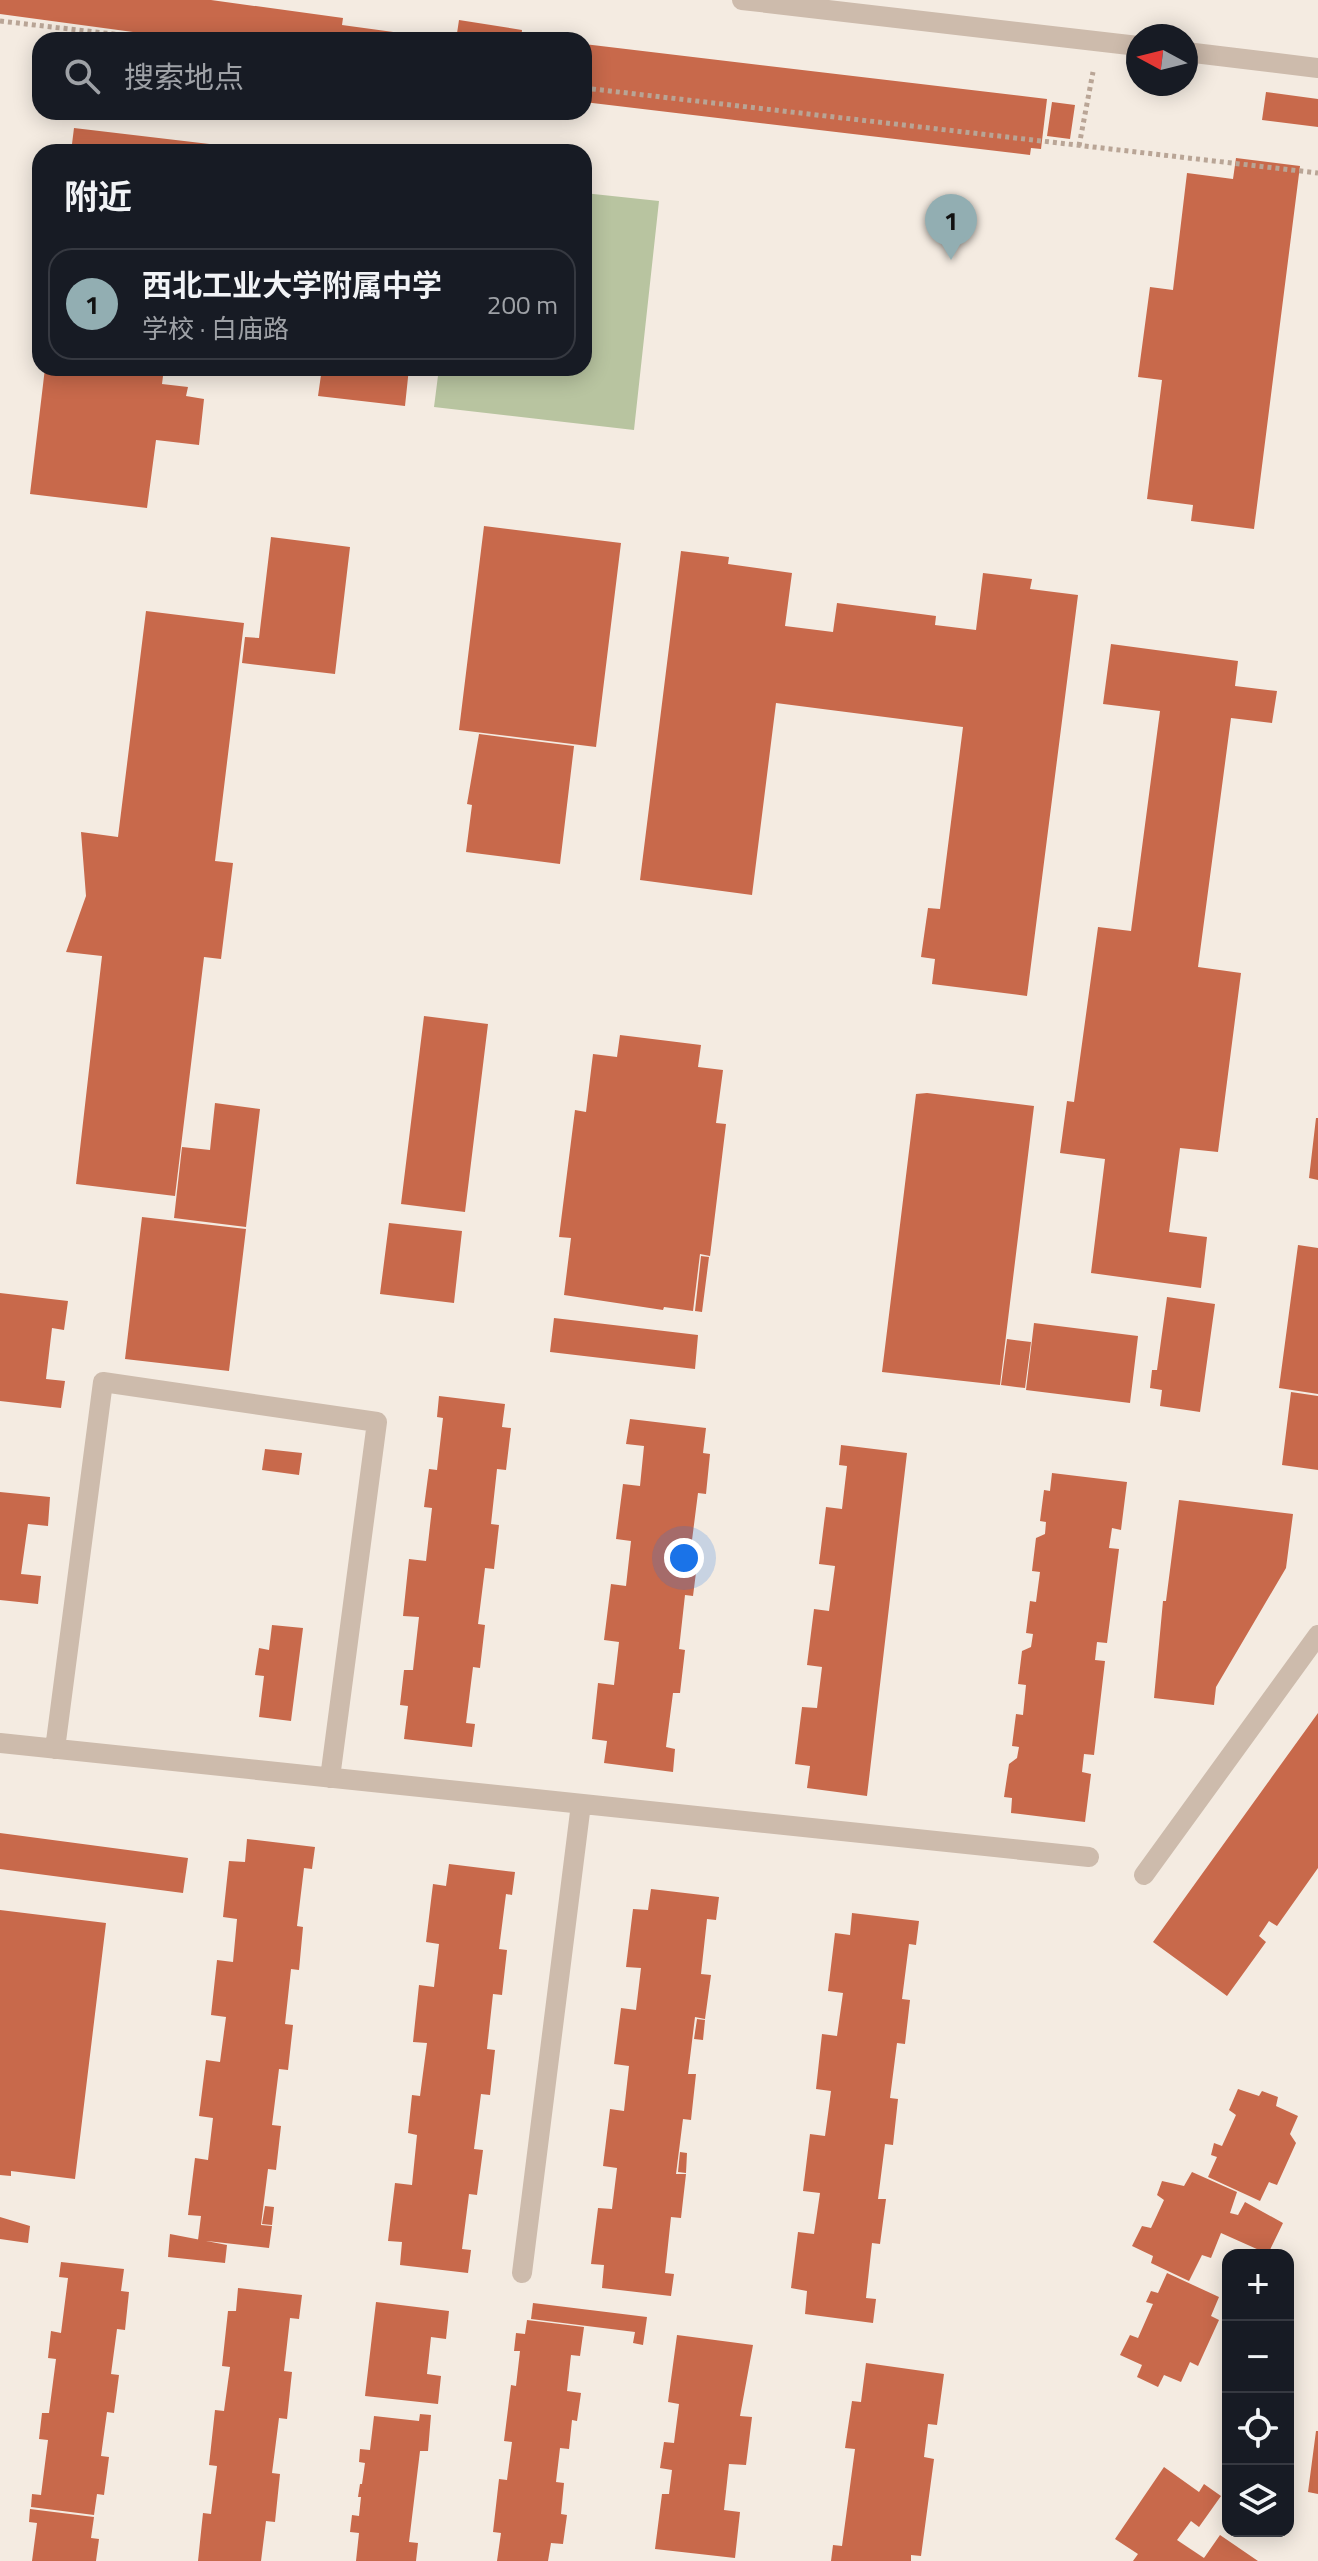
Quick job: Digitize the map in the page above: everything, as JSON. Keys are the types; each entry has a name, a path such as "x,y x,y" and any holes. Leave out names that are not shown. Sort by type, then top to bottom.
{"street":[{"path":"742,0 1126,45"},
{"path":"1198,53 1318,68"},
{"path":"55,1749 103,1382 377,1422 330,1778"},
{"path":"1144,1875 1318,1635"},
{"path":"0,1743 1089,1857"},
{"path":"522,2273 581,1804"}],"path":[{"path":"0,21 96,32"},
{"path":"1079,146 1092,90 1094,41"},
{"path":"592,89 1318,173"}],"green space":[{"path":"592,194 659,201 634,430 434,407 438,376 592,376"}],"building":[{"path":"0,0 211,0 343,18 342,25 393,32 133,32 0,14"},
{"path":"459,20 522,30 522,32 457,32"},
{"path":"592,45 1047,99 1041,149 1031,148 1030,155 592,103"},
{"path":"1266,92 1318,99 1318,127 1262,120"},
{"path":"1052,102 1075,105 1070,139 1047,136"},
{"path":"74,128 210,144 72,144"},
{"path":"1236,158 1300,166 1254,529 1191,521 1193,505 1147,499 1162,380 1138,377 1150,287 1173,290 1187,173 1233,179"},
{"path":"44,376 163,376 162,384 188,387 186,396 204,399 199,445 156,440 147,508 30,494"},
{"path":"321,376 408,376 405,406 318,396"},
{"path":"484,526 621,543 596,747 459,730"},
{"path":"271,537 350,547 335,674 242,663 245,637 259,638"},
{"path":"681,551 729,557 728,564 792,573 785,626 833,632 837,603 936,616 935,625 976,630 983,573 1032,579 1030,589 1078,595 1027,996 932,984 935,959 921,957 928,908 940,909 963,727 776,703 752,895 640,880"},
{"path":"146,611 244,623 215,861 233,863 221,959 204,957 175,1196 76,1184 102,956 66,952 86,896 81,832 118,837"},
{"path":"1111,644 1238,661 1235,686 1277,691 1272,723 1231,718 1198,967 1241,973 1218,1152 1180,1148 1169,1232 1207,1237 1201,1288 1091,1273 1105,1159 1060,1153 1067,1101 1074,1102 1098,927 1131,931 1160,711 1103,704"},
{"path":"479,734 574,746 560,864 466,852 472,805 467,804"},
{"path":"424,1016 488,1024 465,1212 401,1204"},
{"path":"620,1035 701,1045 698,1067 723,1070 716,1123 726,1124 710,1256 700,1254 693,1311 664,1307 663,1310 564,1295 571,1238 559,1237 575,1110 586,1112 593,1054 617,1057"},
{"path":"916,1094 1034,1106 1000,1385 882,1372"},
{"path":"215,1103 260,1109 246,1227 174,1218 182,1147 210,1150"},
{"path":"1318,1118 1318,1180 1309,1178"},
{"path":"142,1217 246,1229 229,1371 125,1359"},
{"path":"389,1223 462,1231 454,1303 380,1294"},
{"path":"1298,1245 1318,1248 1318,1394 1279,1388"},
{"path":"701,1256 709,1257 702,1312 695,1311"},
{"path":"0,1293 68,1301 64,1330 52,1328 46,1379 65,1381 61,1408 0,1401"},
{"path":"1167,1297 1215,1304 1200,1412 1160,1406 1162,1390 1150,1388 1152,1370 1157,1370"},
{"path":"554,1318 698,1335 695,1369 550,1352"},
{"path":"1034,1323 1138,1336 1130,1403 1026,1390"},
{"path":"1007,1339 1031,1342 1025,1388 1001,1385"},
{"path":"1291,1392 1318,1396 1318,1470 1282,1465"},
{"path":"439,1396 505,1404 502,1427 511,1428 506,1470 497,1469 491,1524 499,1525 494,1569 485,1568 478,1624 485,1625 480,1668 473,1667 466,1723 475,1724 472,1747 404,1739 408,1706 400,1705 404,1670 413,1670 419,1617 403,1616 409,1559 426,1561 432,1508 424,1507 429,1469 437,1470 443,1418 437,1417"},
{"path":"630,1419 706,1428 703,1453 710,1454 706,1494 698,1493 691,1548 699,1549 693,1596 685,1595 679,1649 685,1650 680,1693 673,1693 666,1747 675,1749 673,1772 604,1763 607,1741 592,1739 598,1683 614,1685 619,1642 604,1640 611,1584 626,1586 631,1541 616,1539 623,1484 640,1486 644,1446 626,1444"},
{"path":"841,1445 907,1453 867,1796 807,1788 810,1766 795,1764 802,1707 817,1708 822,1667 807,1665 814,1609 829,1611 835,1566 819,1564 826,1507 842,1509 847,1466 839,1465"},
{"path":"265,1449 302,1453 299,1475 262,1470"},
{"path":"1052,1473 1127,1482 1121,1530 1112,1528 1109,1548 1119,1549 1107,1643 1097,1642 1095,1660 1105,1661 1094,1755 1084,1754 1082,1772 1091,1774 1085,1822 1011,1813 1012,1798 1004,1797 1009,1764 1017,1758 1019,1747 1012,1746 1016,1714 1023,1715 1026,1685 1018,1684 1022,1651 1031,1647 1033,1634 1026,1633 1030,1601 1036,1602 1040,1572 1032,1571 1036,1538 1045,1534 1046,1522 1040,1521 1044,1490 1050,1491"},
{"path":"0,1492 50,1497 48,1526 28,1524 21,1574 41,1576 38,1604 0,1600"},
{"path":"1179,1500 1293,1514 1286,1568 1216,1687 1214,1705 1154,1698 1163,1601 1166,1601"},
{"path":"272,1625 303,1628 291,1721 259,1717 264,1676 255,1675 259,1648 269,1650"},
{"path":"1318,1713 1318,1868 1277,1926 1269,1921 1259,1936 1266,1942 1227,1996 1153,1942"},
{"path":"0,1833 188,1858 183,1893 0,1869"},
{"path":"247,1839 315,1847 312,1869 304,1868 297,1926 303,1927 299,1970 291,1969 285,2024 293,2025 288,2070 279,2069 272,2125 281,2126 276,2170 268,2169 261,2225 272,2226 269,2248 198,2240 201,2216 188,2215 195,2158 208,2160 213,2118 199,2116 206,2060 220,2062 226,2017 211,2015 217,1960 233,1962 237,1919 223,1917 229,1861 245,1862"},
{"path":"449,1864 515,1872 512,1895 506,1894 499,1949 507,1950 502,1995 493,1994 487,2049 495,2050 490,2095 481,2094 474,2149 483,2150 477,2195 469,2194 462,2249 471,2250 468,2273 400,2265 402,2242 388,2241 395,2183 412,2185 417,2135 408,2133 412,2095 420,2096 427,2043 413,2042 419,1985 434,1987 439,1944 426,1942 433,1884 446,1886"},
{"path":"651,1889 719,1897 716,1920 707,1919 701,1974 711,1975 705,2019 695,2017 688,2074 696,2074 691,2120 683,2119 676,2174 686,2174 681,2218 671,2217 665,2273 674,2274 671,2296 602,2288 604,2265 591,2264 598,2208 612,2209 617,2168 603,2166 610,2109 624,2111 629,2066 614,2064 621,2008 636,2010 641,1968 626,1967 633,1909 648,1910"},
{"path":"0,1910 106,1923 75,2179 11,2171 11,2176 0,2175"},
{"path":"852,1913 919,1921 916,1945 909,1944 902,1999 910,2000 905,2044 897,2043 890,2098 898,2099 893,2145 885,2144 878,2199 886,2199 880,2244 872,2243 866,2298 876,2299 873,2323 805,2314 807,2291 791,2288 798,2232 814,2234 820,2193 803,2191 810,2134 825,2136 831,2091 816,2089 822,2034 837,2036 843,1993 828,1991 835,1933 850,1935"},
{"path":"697,2019 705,2020 703,2040 694,2039"},
{"path":"1238,2089 1259,2096 1262,2091 1278,2097 1276,2106 1298,2116 1290,2134 1296,2143 1277,2185 1269,2182 1260,2201 1208,2177 1217,2157 1211,2155 1214,2143 1222,2146 1236,2115 1229,2110"},
{"path":"680,2152 687,2153 686,2173 678,2172"},
{"path":"1192,2172 1237,2192 1230,2213 1238,2215 1245,2202 1283,2223 1270,2249 1257,2249 1221,2233 1211,2258 1202,2255 1189,2281 1151,2263 1153,2256 1132,2246 1142,2226 1151,2228 1164,2200 1157,2195 1162,2181 1184,2186"},
{"path":"265,2206 274,2207 272,2225 262,2224"},
{"path":"0,2217 30,2226 28,2243 0,2239"},
{"path":"170,2234 227,2245 225,2263 168,2257"},
{"path":"61,2262 124,2269 121,2291 129,2292 125,2330 117,2329 111,2374 119,2375 114,2413 107,2412 101,2456 109,2457 104,2495 97,2494 94,2515 31,2507 32,2494 41,2495 48,2440 39,2439 42,2413 49,2413 56,2359 48,2358 51,2331 61,2333 68,2278 59,2277"},
{"path":"1167,2273 1219,2297 1211,2316 1219,2320 1198,2366 1190,2362 1181,2382 1164,2375 1158,2387 1137,2377 1142,2365 1120,2355 1130,2335 1138,2338 1153,2304 1146,2302 1151,2291 1158,2293"},
{"path":"238,2288 302,2295 299,2319 290,2318 284,2371 292,2372 287,2419 279,2418 272,2473 280,2474 275,2522 266,2521 261,2561 198,2561 203,2513 211,2514 217,2466 209,2465 215,2410 224,2411 230,2367 222,2366 228,2311 236,2311"},
{"path":"376,2302 449,2311 446,2339 431,2337 427,2374 441,2376 438,2404 365,2396"},
{"path":"533,2303 647,2317 643,2345 633,2343 635,2332 531,2319"},
{"path":"527,2320 584,2327 580,2356 571,2355 567,2391 581,2393 577,2421 572,2420 569,2449 560,2448 556,2482 564,2483 561,2514 567,2515 563,2544 551,2543 548,2561 497,2561 501,2533 493,2532 499,2479 507,2480 512,2442 504,2441 511,2385 516,2386 520,2351 514,2351 516,2333 525,2334"},
{"path":"677,2335 753,2345 740,2416 752,2417 746,2465 729,2464 724,2510 740,2512 735,2558 655,2549 662,2494 669,2494 672,2470 660,2468 664,2442 674,2443 679,2404 668,2402"},
{"path":"866,2363 944,2374 937,2425 928,2424 924,2457 934,2459 921,2556 911,2555 911,2561 831,2561 833,2545 842,2546 855,2449 845,2448 852,2401 861,2402"},
{"path":"420,2414 431,2415 428,2451 420,2451 409,2542 418,2543 416,2561 356,2561 359,2533 350,2532 352,2515 359,2516 361,2497 358,2497 365,2463 359,2462 360,2449 370,2450 374,2416 419,2421"},
{"path":"1318,2431 1318,2494 1308,2492"},
{"path":"1164,2467 1199,2492 1204,2484 1221,2496 1199,2527 1191,2521 1177,2540 1204,2558 1220,2535 1258,2561 1133,2561 1138,2554 1115,2539"},
{"path":"30,2509 94,2517 91,2538 99,2539 96,2561 32,2561 37,2523 29,2522"}],"place":[{"name":"西北工业大学附属中学","path":"951,260"}]}
